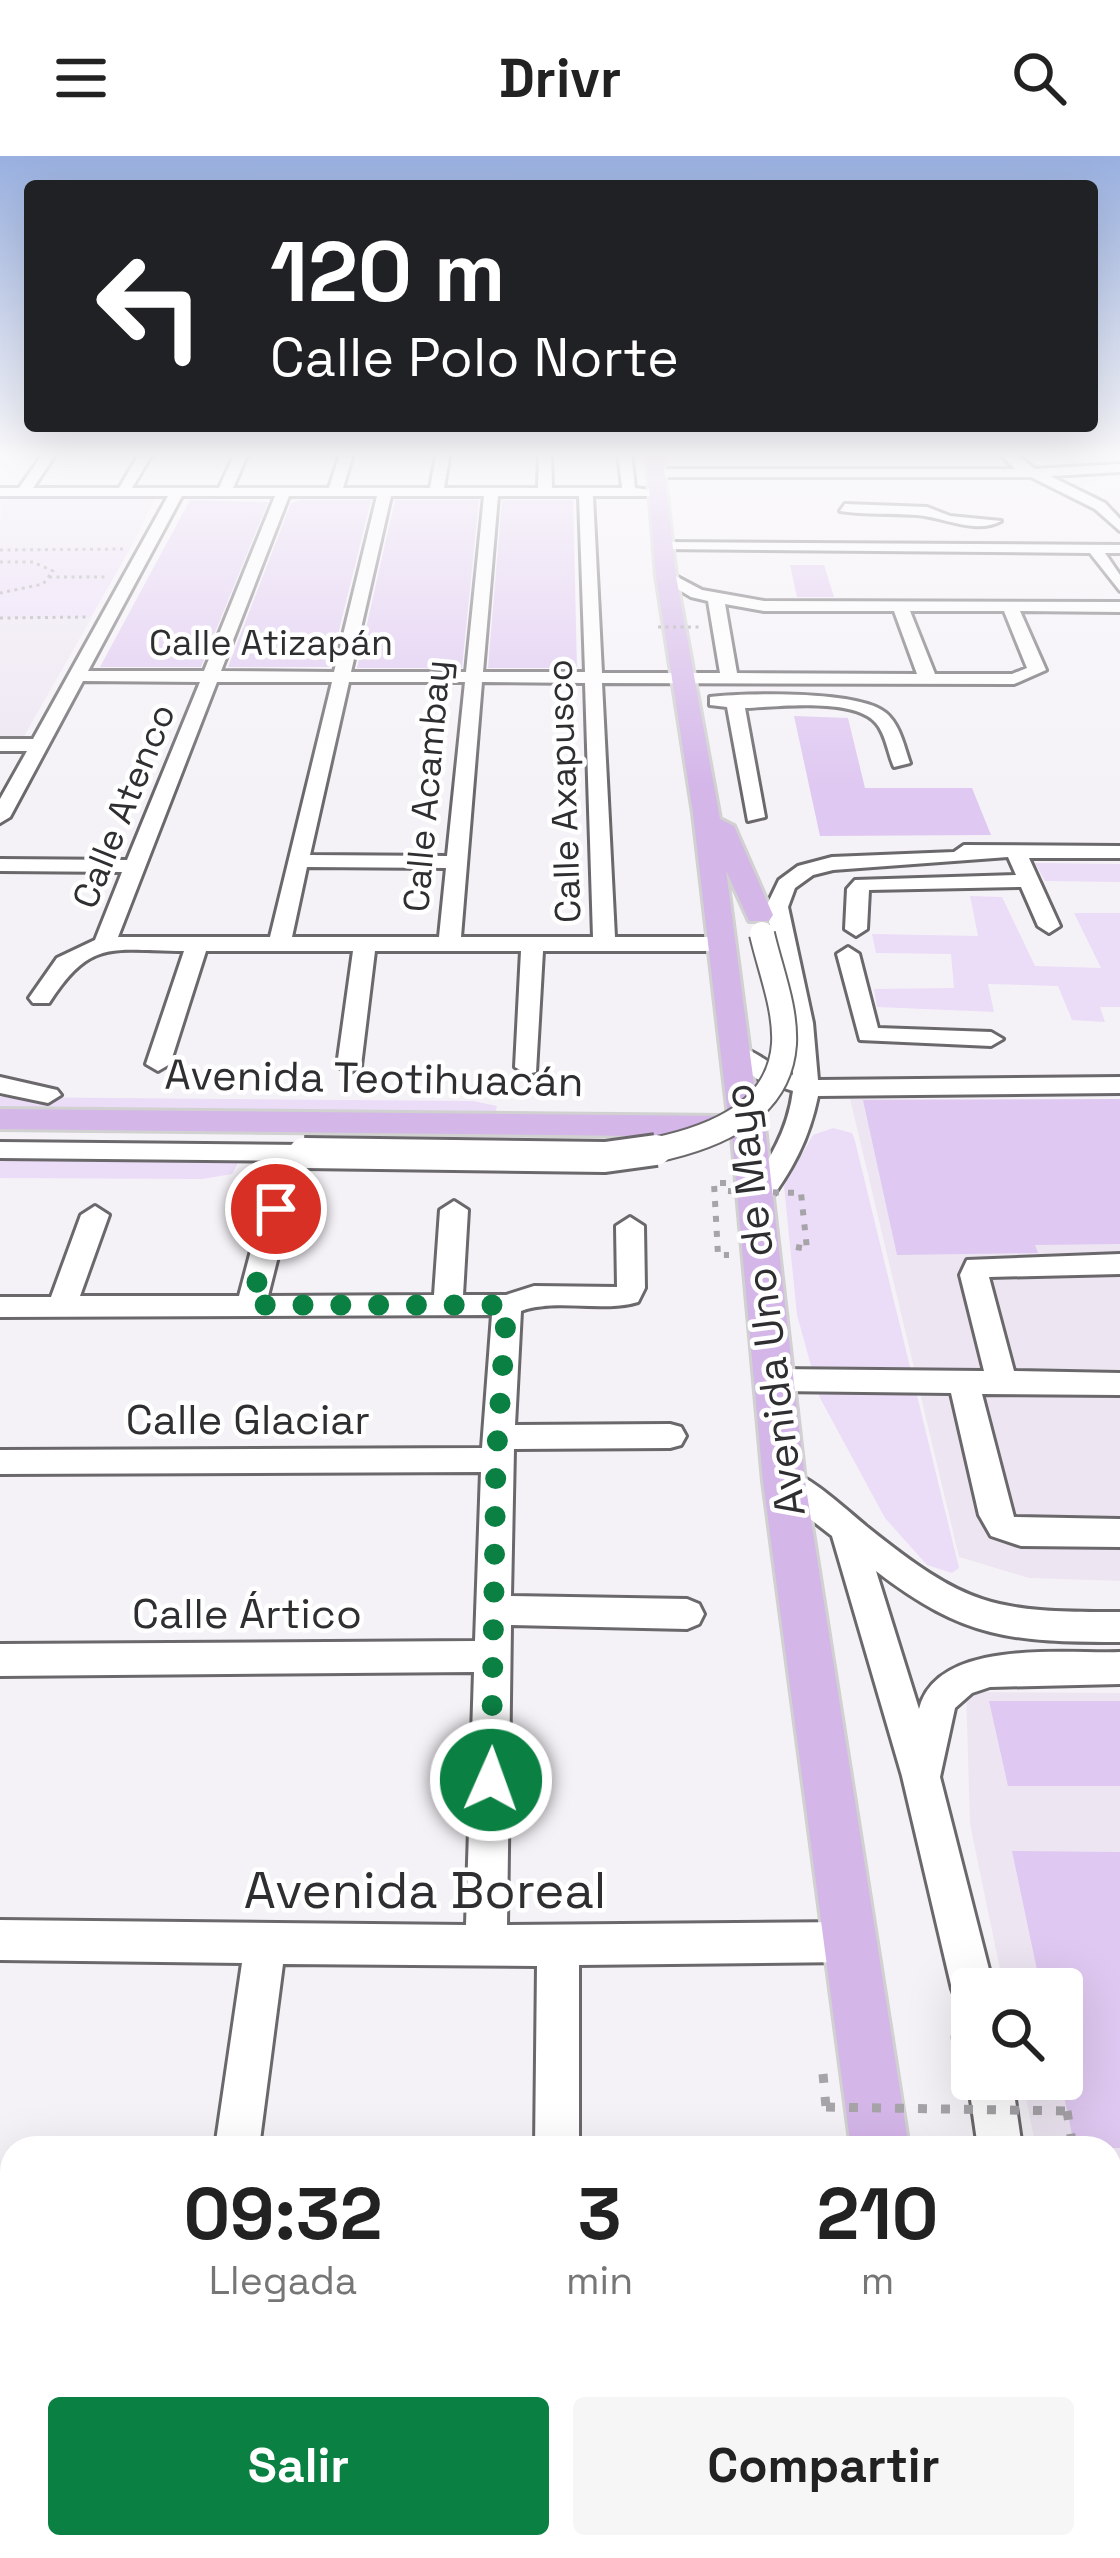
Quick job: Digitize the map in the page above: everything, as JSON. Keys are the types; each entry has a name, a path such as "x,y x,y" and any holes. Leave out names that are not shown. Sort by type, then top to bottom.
{"main road":[{"name":"Avenida Uno de Mayo","path":"665,563 703,798 744,1114 741,1196 775,1380 784,1481 878,2136"},
{"path":"703,798 722,829 760,924"},
{"name":"Avenida Teotihuacán","path":"0,1094 744,1114"},
{"name":"Avenida Teotihuacán","path":"0,1119 502,1111"}],"street":[{"path":"0,817 138,563"},
{"name":"Calle Atenco","path":"104,944 256,563"},
{"path":"279,944 370,563"},
{"name":"Calle Acambay","path":"448,944 484,563"},
{"name":"Calle Axapusco","path":"588,563 604,944"},
{"path":"668,563 716,600 764,606 1120,608"},
{"path":"716,600 730,680"},
{"path":"901,608 928,679"},
{"path":"684,688 730,680 1015,679 1037,670 1010,608"},
{"name":"Calle Atizapán","path":"76,676 592,676 684,688"},
{"path":"684,688 735,704 841,703 866,709 883,719 901,763"},
{"path":"735,704 755,817"},
{"path":"0,745 39,745"},
{"path":"0,1150 605,1156 654,1151 721,1129 757,1106 775,1081 783,1054 760,924 765,881 777,867 839,851 1120,852"},
{"path":"741,1196 791,1149 809,1088 806,1038 777,907 785,884 800,872 828,864 950,860 982,851"},
{"path":"1016,851 1049,926"},
{"path":"302,861 457,862"},
{"path":"0,865 136,866"},
{"path":"856,928 858,889 870,881 1029,880"},
{"path":"40,998 63,960 104,944 722,944"},
{"path":"158,1064 197,944"},
{"path":"349,1066 365,944"},
{"path":"526,1067 532,944"},
{"path":"848,954 885,1087"},
{"path":"868,1035 991,1039"},
{"path":"734,1051 766,1074 809,1088 1120,1085"},
{"path":"0,1084 48,1095"},
{"path":"251,1305 276,1209"},
{"path":"448,1306 454,1210"},
{"path":"62,1306 95,1215"},
{"path":"0,1306 507,1305 534,1296 628,1294 630,1226"},
{"path":"1002,1382 974,1274 977,1267 1120,1264"},
{"path":"486,1946 498,1448 507,1305"},
{"path":"775,1380 1120,1384"},
{"path":"964,1382 995,1515 1003,1527 1021,1532 1120,1533"},
{"name":"Calle Glaciar","path":"0,1462 498,1448 670,1436"},
{"path":"784,1481 934,1597 981,1617 1029,1627 1120,1627"},
{"path":"845,1524 921,1777 968,1968"},
{"path":"496,1610 687,1614"},
{"name":"Calle Ártico","path":"0,1660 494,1656"},
{"path":"921,1777 938,1700 959,1682 990,1671 1120,1668"},
{"name":"Avenida Boreal","path":"0,1940 265,1946 850,1942"},
{"path":"556,2136 559,1945"},
{"path":"240,2136 265,1946"},
{"path":"993,2100 998,2136"}],"path":[{"path":"11,563 49,567 64,563"},
{"path":"49,567 49,578"},
{"path":"0,593 20,591 49,578 130,577"},
{"path":"0,618 108,617"},
{"path":"658,627 702,627"},
{"path":"741,1196 800,1193"},
{"path":"826,2107 1067,2111 1071,2136"}],"shaded area":[{"path":"0,563 122,563 91,617 0,618"},
{"path":"92,617 23,738 0,738 0,618"},
{"path":"1035,863 1120,864 1120,882 1045,881"},
{"path":"970,896 1002,897 1035,966 1101,968 1074,913 1120,913 1120,1007 1100,1007 1105,1022 1072,1020 1058,986 988,984 994,1012 877,1007 874,989 954,988 951,954 876,953 872,934 978,936"},
{"path":"0,1097 473,1101 497,1106 494,1118 0,1117"},
{"path":"850,1099 1120,1099 1120,1581 1029,1578 959,1557"},
{"path":"833,1128 852,1133 855,1141 959,1568 952,1573 927,1565 885,1518 820,1398 797,1315 784,1186 813,1135"},
{"path":"0,1156 240,1159 232,1174 202,1179 0,1178"},
{"path":"966,1692 1120,1693 1120,2136 1034,2136 1026,2100 1083,2100 1083,1968 1000,1968 970,1824"}],"building":[{"path":"156,563 243,563 201,667 100,667"},
{"path":"268,563 356,563 330,667 228,667"},
{"path":"381,563 473,563 462,668 357,668"},
{"path":"497,563 575,563 577,668 488,668"},
{"path":"790,565 824,565 834,597 797,597"},
{"path":"794,716 848,718 865,788 972,788 991,835 820,836"},
{"path":"1120,1099 1120,1244 1035,1245 1038,1253 897,1255 863,1100"},
{"path":"989,1701 1120,1701 1120,1786 1008,1786"},
{"path":"1012,1851 1120,1852 1120,2136 1072,2136 1065,2100 1083,2100 1083,1968 1037,1968"}],"route":[{"path":"276,1209 251,1305 507,1305 496,1460 491,1780"}]}
